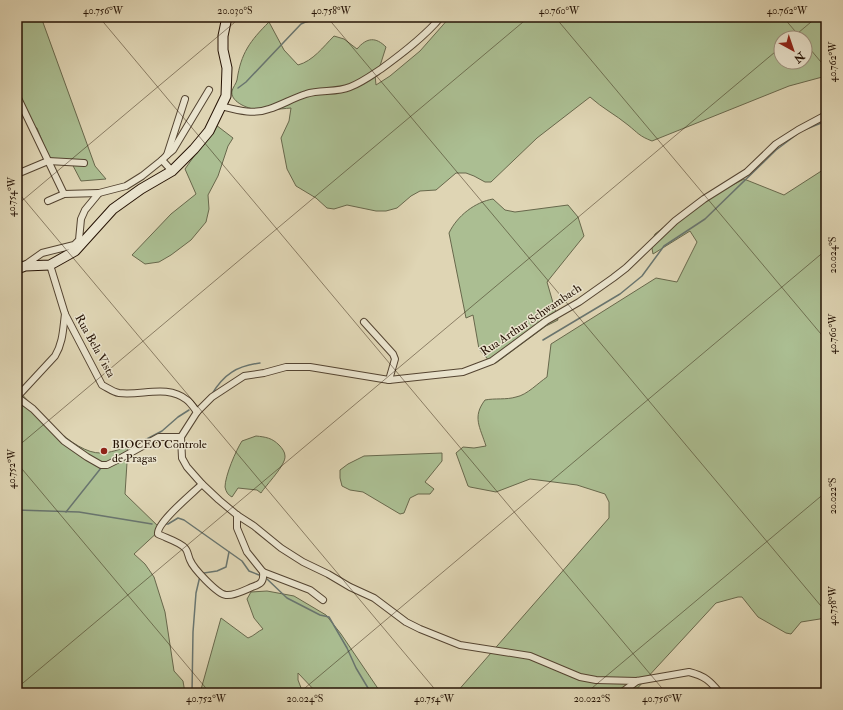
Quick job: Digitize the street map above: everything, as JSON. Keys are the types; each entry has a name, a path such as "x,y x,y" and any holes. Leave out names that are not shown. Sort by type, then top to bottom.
{"street":[{"path":"21,267 50,264 75,251 114,209 141,189 172,171 194,149 209,131 226,96 227,68 223,50 223,36 227,17"},
{"path":"221,106 237,111 253,112 267,110 313,92 327,92 351,87 370,77 396,58 423,36 441,17"},
{"path":"48,201 64,194 98,193 126,186 142,176 173,150 209,90"},
{"path":"17,96 64,194"},
{"path":"172,171 164,157 185,98"},
{"name":"Rua Arthur Schwambach","path":"181,437 197,412 212,397 244,376 264,373 286,367 310,367 389,380 463,372 492,361 546,321 579,302 613,278 626,268 675,221 704,198 747,172 776,144 826,115"},
{"path":"17,174 48,161 84,163"},
{"path":"21,267 42,253 74,245 79,240 81,219 85,210 98,193"},
{"name":"Rua Bela Vista","path":"50,264 64,314 102,385 110,390 120,393 144,393 155,391 176,394 187,400 197,412"},
{"path":"64,314 59,350 17,397 33,409 64,441 87,457 101,465 107,465 159,437 181,437 182,458 187,467 202,484 237,514 281,548 303,562 374,598 406,622 420,630 460,645 530,656 580,677 596,680 637,681 689,672 708,679 720,693"},
{"path":"364,322 393,354 395,359 389,380"},
{"path":"202,484 172,512 159,528 158,534 186,548 190,560 212,587 228,596 261,584 264,578 263,572 247,552 236,528 237,514"},
{"path":"263,572 310,590 323,600"},
{"path":"621,693 637,681"}],"green space":[{"path":"22,17 41,17 95,166 106,179 81,181 70,160 49,158 37,128 32,125 17,94 17,22"},
{"path":"450,17 826,17 826,76 789,86 652,141 644,138 590,97 537,138 491,182 485,182 466,173 456,173 436,190 420,191 411,196 397,208 386,211 376,211 347,205 334,209 327,208 316,198 296,186 287,169 281,138 289,121 291,108 258,110 243,106 233,98 232,95 241,62 247,48 269,22 284,50 298,65 313,57 334,36 344,39 357,49 368,40 379,41 386,47 379,69 375,75 376,85 390,76 420,51"},
{"path":"216,125 233,138 228,146 218,176 208,195 209,209 206,222 191,240 171,255 159,262 145,264 132,255 171,214 196,194 185,169"},
{"path":"826,168 826,618 801,622 791,634 786,633 758,617 742,597 738,597 716,603 633,693 456,693 609,518 609,502 605,494 577,485 530,479 496,492 468,486 456,453 463,447 474,448 486,446 478,422 479,412 485,400 512,398 524,394 547,377 551,344 656,278 677,282 697,242 690,231 653,254 651,243 655,234 676,218 709,197 744,179 784,195"},
{"path":"493,199 505,210 515,212 568,205 578,217 584,236 547,282 558,320 546,326 496,363 491,363 479,349 473,315 466,318 449,233 452,227 467,211 480,203"},
{"path":"17,389 44,418 67,438 79,446 90,451 101,453 128,447 125,494 161,529 134,554 145,564 154,577 165,612 174,671 183,681 185,693 17,693"},
{"path":"256,436 269,438 281,447 285,456 284,460 279,470 261,493 257,490 238,488 232,497 227,493 225,487 225,482 231,463 242,441"},
{"path":"442,453 442,461 425,482 434,489 430,494 418,494 410,498 404,513 400,514 363,492 350,490 342,486 340,470 364,456"},
{"path":"267,591 294,596 326,615 341,634 381,693 317,693 298,673 298,680 303,693 200,693 221,618 248,638 252,636 263,629 254,618 247,599 251,592"}],"waterway":[{"path":"238,88 246,82 301,24 311,21 343,17"},
{"path":"804,130 826,121"},
{"path":"543,340 620,294 642,276 664,246 705,219 776,150 800,132"},
{"path":"212,394 221,381 232,372 244,366 260,363"},
{"path":"141,442 162,431 178,417 189,410"},
{"path":"66,512 101,468"},
{"path":"17,510 79,512 152,524"},
{"path":"165,524 168,524 178,518 184,520 242,561 249,571 259,575"},
{"path":"204,573 217,571 226,567 229,552"},
{"path":"192,693 193,632 196,593 200,576"},
{"path":"267,579 287,598 320,615 329,617 371,693"}],"place":[{"name":"BIOCEO Controle de Pragas","path":"104,451"}]}
